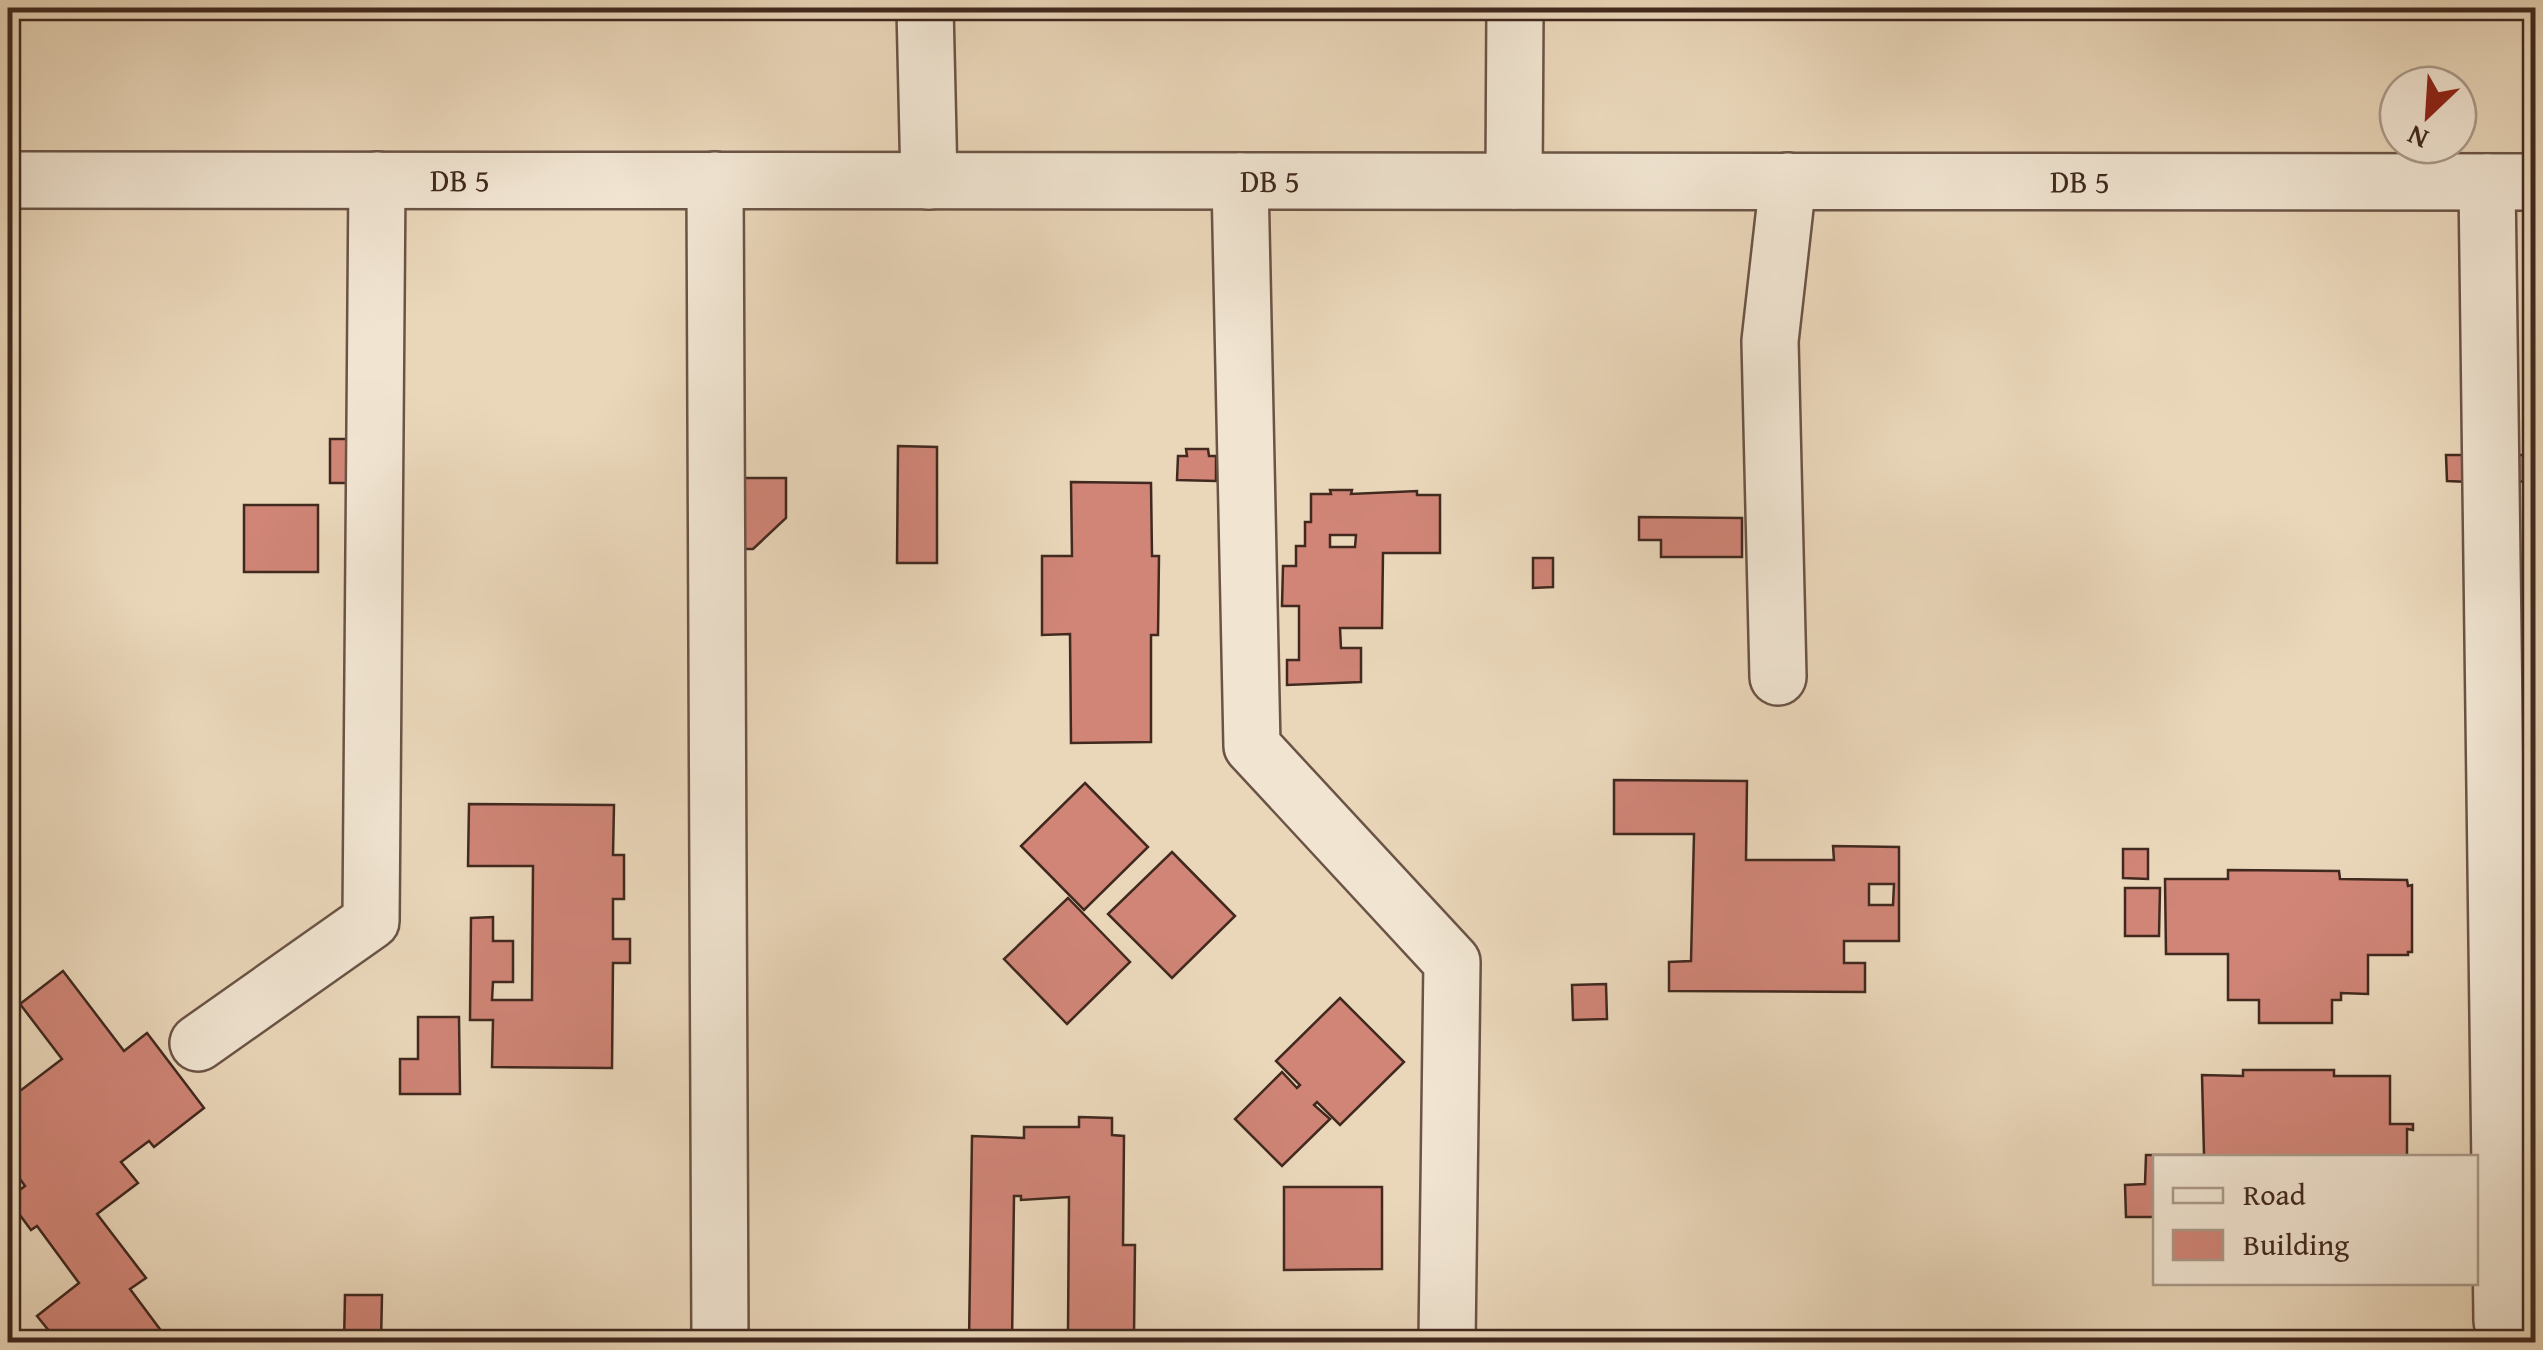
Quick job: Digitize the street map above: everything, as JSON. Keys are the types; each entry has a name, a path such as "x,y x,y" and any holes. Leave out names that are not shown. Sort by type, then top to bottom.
{"street":[{"path":"925,8 929,181"},
{"path":"1514,181 1515,8"},
{"name":"DB 5","path":"8,180 2511,182"},
{"path":"198,1042 371,921 377,180"},
{"path":"715,180 720,1342"},
{"path":"1240,181 1252,746 1452,962 1446,1342"},
{"path":"1778,677 1770,342 1788,181"},
{"path":"2502,1321 2511,182"}],"building":[{"path":"330,439 356,439 356,483 330,483"},
{"path":"898,446 937,447 937,563 897,563"},
{"path":"1186,449 1208,449 1209,456 1216,456 1216,481 1177,480 1178,456 1187,456"},
{"path":"2446,455 2469,455 2469,482 2447,481"},
{"path":"2505,455 2536,455 2536,482 2504,481"},
{"path":"744,478 786,478 786,518 753,549 737,549 744,511"},
{"path":"1071,482 1151,483 1152,556 1159,556 1158,635 1151,635 1151,742 1071,743 1070,634 1042,635 1042,556 1072,556"},
{"path":"1330,490 1352,490 1351,494 1417,491 1417,495 1440,495 1440,553 1383,553 1382,628 1340,628 1341,648 1361,648 1361,682 1287,685 1287,660 1299,660 1299,606 1282,606 1283,566 1296,566 1296,546 1305,546 1305,522 1311,522 1311,494 1331,494","holes":["1330,535 1356,535 1355,547 1330,547"]},
{"path":"244,505 318,505 318,572 244,572"},
{"path":"1639,517 1742,518 1742,557 1661,557 1661,540 1639,540"},
{"path":"1533,558 1553,558 1553,587 1533,588"},
{"path":"1614,780 1747,781 1746,860 1834,860 1833,846 1899,847 1899,941 1844,941 1844,963 1865,963 1865,992 1669,991 1669,962 1691,961 1694,834 1614,834","holes":["1869,884 1894,884 1893,905 1869,905"]},
{"path":"1085,783 1148,847 1084,910 1021,846"},
{"path":"469,804 614,805 613,855 624,855 624,899 613,899 613,939 630,939 630,963 613,963 612,1068 492,1067 493,1020 470,1020 471,918 493,917 493,941 513,941 513,982 493,982 492,1000 532,1000 533,866 468,866"},
{"path":"2123,849 2148,849 2148,879 2123,878"},
{"path":"1172,852 1235,916 1172,978 1108,914"},
{"path":"2228,870 2339,871 2340,879 2407,880 2408,886 2412,885 2412,952 2368,955 2368,994 2341,993 2341,1000 2332,1000 2332,1023 2259,1023 2259,1000 2228,1000 2228,954 2166,954 2165,879 2228,879"},
{"path":"2125,888 2160,888 2159,936 2125,936"},
{"path":"1068,898 1130,962 1067,1024 1004,959"},
{"path":"63,971 124,1051 147,1033 204,1108 154,1147 149,1141 121,1162 138,1183 97,1214 146,1278 130,1289 165,1336 156,1342 58,1342 37,1316 79,1283 37,1226 31,1230 8,1199 25,1186 8,1162 8,1100 62,1059 20,1004"},
{"path":"1606,984 1607,1019 1573,1020 1572,985"},
{"path":"1340,998 1404,1062 1340,1125 1317,1102 1314,1105 1330,1119 1282,1166 1235,1119 1282,1072 1297,1088 1300,1085 1276,1061"},
{"path":"418,1017 459,1017 460,1094 400,1094 400,1059 418,1059"},
{"path":"2243,1070 2334,1070 2334,1076 2390,1076 2390,1124 2413,1124 2413,1130 2407,1129 2407,1155 2204,1155 2202,1075 2243,1076"},
{"path":"1079,1117 1112,1118 1112,1135 1124,1136 1123,1245 1135,1245 1134,1334 1120,1334 1120,1342 1075,1342 1076,1333 1068,1333 1069,1197 1021,1200 1021,1196 1014,1196 1012,1342 969,1342 972,1136 1024,1138 1024,1127 1079,1127"},
{"path":"2146,1155 2153,1155 2153,1217 2126,1217 2125,1185 2145,1184"},
{"path":"1284,1187 1382,1187 1382,1269 1284,1270"},
{"path":"345,1295 382,1295 381,1342 344,1342"}]}
